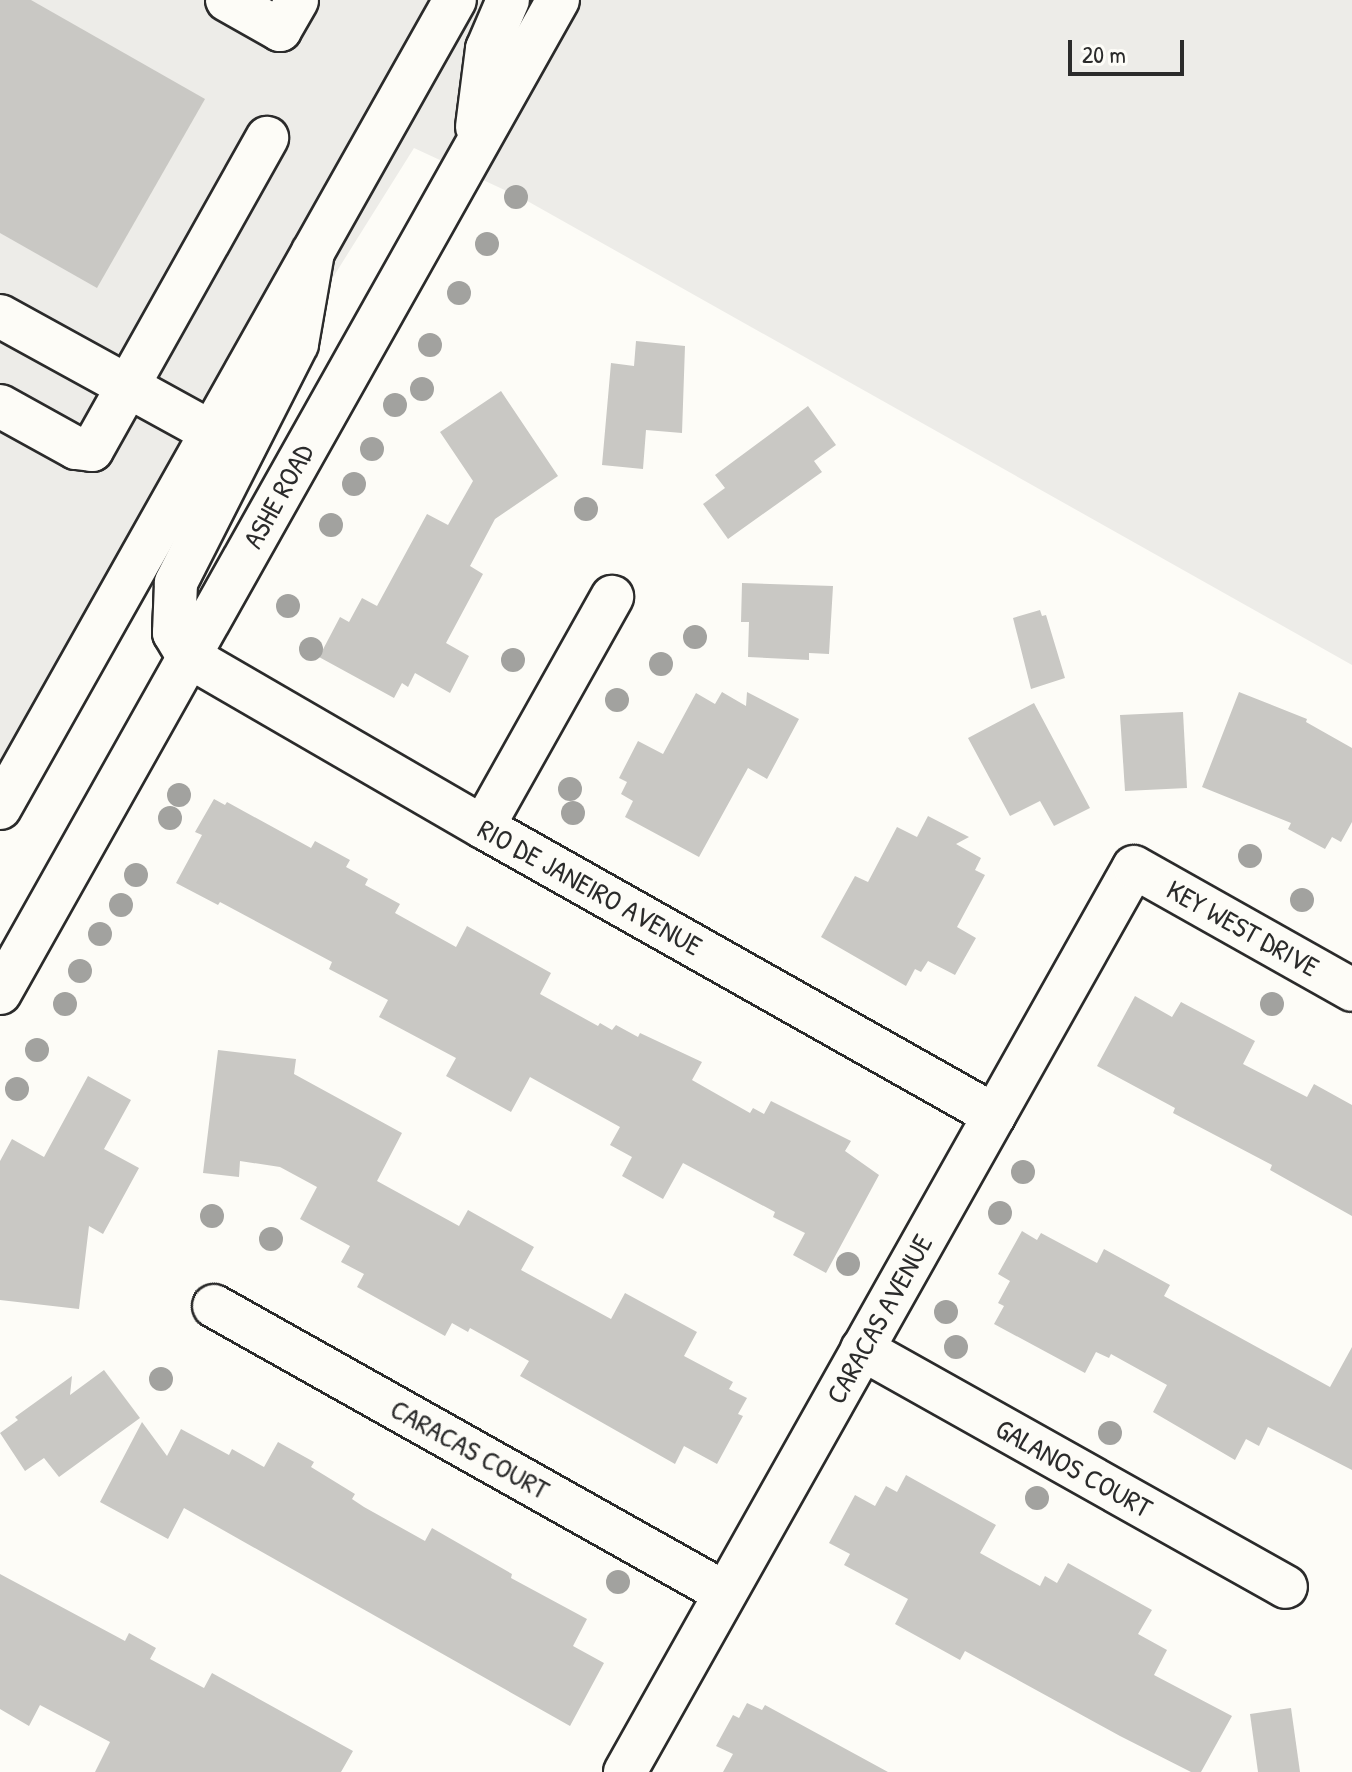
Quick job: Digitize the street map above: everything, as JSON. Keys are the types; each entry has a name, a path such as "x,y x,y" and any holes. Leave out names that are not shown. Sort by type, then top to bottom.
{"street":[{"path":"227,0 280,30 297,0"},
{"path":"0,808 455,0"},
{"path":"474,148 487,49 508,0"},
{"name":"ASHE ROAD","path":"0,993 558,0"},
{"path":"0,406 76,448 92,450 267,138"},
{"path":"188,656 174,633 176,583 297,344 313,252"},
{"path":"4,327 128,386 211,432"},
{"path":"483,827 612,597"},
{"name":"RIO DE JANEIRO AVENUE","path":"188,656 483,827 994,1115"},
{"name":"CARACAS AVENUE","path":"625,1772 1134,867"},
{"name":"KEY WEST DRIVE","path":"1134,867 1352,990"},
{"name":"CARACAS COURT","path":"214,1306 725,1593"},
{"name":"GALANOS COURT","path":"862,1349 1286,1587"}],"shaded area":[{"path":"0,0 1352,0 1352,665 522,198 414,148 0,809"}],"building":[{"path":"0,0 31,0 205,99 97,288 0,233"},
{"path":"636,341 685,346 682,433 646,430 643,469 602,465 611,363 634,366"},
{"path":"501,391 558,476 495,519 470,566 483,574 446,643 469,656 450,693 415,673 408,687 402,683 394,698 319,657 340,617 349,622 362,598 377,606 427,514 448,525 473,481 440,432"},
{"path":"808,406 836,445 814,461 822,472 728,539 703,504 725,488 715,475"},
{"path":"742,583 833,586 829,654 809,653 809,660 748,657 749,622 741,622"},
{"path":"1040,610 1042,616 1046,615 1065,678 1031,689 1013,618"},
{"path":"722,692 746,706 747,692 799,719 767,779 748,768 699,857 625,817 633,801 621,794 627,782 619,778 638,741 663,754 696,693 715,704"},
{"path":"1239,692 1307,719 1306,722 1352,748 1352,822 1341,842 1332,837 1325,849 1288,829 1291,823 1202,787"},
{"path":"1034,703 1090,808 1054,826 1040,801 1010,816 968,738"},
{"path":"1183,712 1187,788 1125,791 1120,715"},
{"path":"214,799 225,805 227,802 311,848 315,841 350,860 346,867 368,879 365,885 400,904 395,913 456,947 467,926 551,973 540,994 598,1026 600,1023 612,1030 616,1025 638,1037 640,1033 702,1062 692,1080 750,1113 753,1108 764,1114 771,1101 851,1141 845,1151 879,1175 826,1273 793,1255 805,1233 773,1217 775,1212 683,1163 663,1199 622,1176 632,1157 610,1145 620,1127 530,1077 511,1112 446,1076 456,1058 379,1017 388,1000 329,969 332,962 220,902 218,905 176,883 202,835 195,832"},
{"path":"928,816 969,837 956,844 981,858 975,870 985,875 957,927 976,938 955,975 928,961 921,972 915,969 906,986 821,937 855,876 868,882 897,827 917,837"},
{"path":"1135,996 1172,1017 1181,1002 1255,1041 1243,1064 1307,1097 1314,1084 1352,1105 1352,1216 1270,1170 1272,1165 1173,1113 1175,1108 1097,1066"},
{"path":"218,1050 296,1059 294,1074 402,1133 377,1181 459,1226 468,1210 534,1247 521,1270 611,1319 625,1293 697,1332 684,1356 733,1382 729,1389 747,1398 738,1414 743,1416 717,1464 684,1446 675,1464 520,1376 529,1361 470,1328 468,1332 452,1323 445,1336 357,1287 364,1274 341,1262 350,1246 300,1219 317,1187 280,1167 240,1161 239,1177 203,1173"},
{"path":"88,1076 131,1100 104,1149 139,1168 103,1234 89,1226 79,1309 0,1300 0,1161 12,1139 44,1157"},
{"path":"1022,1231 1037,1240 1041,1233 1097,1263 1104,1249 1170,1285 1164,1296 1330,1387 1352,1347 1352,1470 1268,1427 1259,1446 1246,1439 1235,1460 1153,1412 1167,1385 1111,1354 1109,1358 1096,1352 1085,1373 994,1324 1004,1306 998,1303 1010,1281 998,1274"},
{"path":"104,1370 140,1418 59,1477 44,1458 25,1471 0,1433 18,1420 15,1417 72,1376 70,1395"},
{"path":"142,1422 167,1456 181,1429 229,1455 232,1449 264,1467 278,1442 314,1462 311,1467 355,1494 352,1499 364,1507 425,1541 432,1528 512,1574 511,1578 587,1619 573,1646 604,1663 570,1726 184,1508 168,1539 100,1502"},
{"path":"906,1475 996,1525 980,1553 1040,1586 1045,1576 1057,1583 1068,1563 1152,1610 1138,1634 1167,1650 1154,1675 1232,1716 1201,1772 1191,1772 1120,1736 965,1651 960,1660 895,1624 908,1599 844,1565 850,1554 829,1543 855,1495 875,1506 886,1486 897,1492"},
{"path":"0,1574 125,1641 129,1633 156,1648 150,1659 204,1688 212,1673 353,1751 341,1772 95,1772 110,1742 40,1705 29,1726 0,1709"},
{"path":"747,1703 762,1710 765,1705 888,1772 723,1772 733,1754 716,1746 733,1715 739,1718"},
{"path":"1291,1708 1300,1772 1258,1772 1250,1714"}]}
